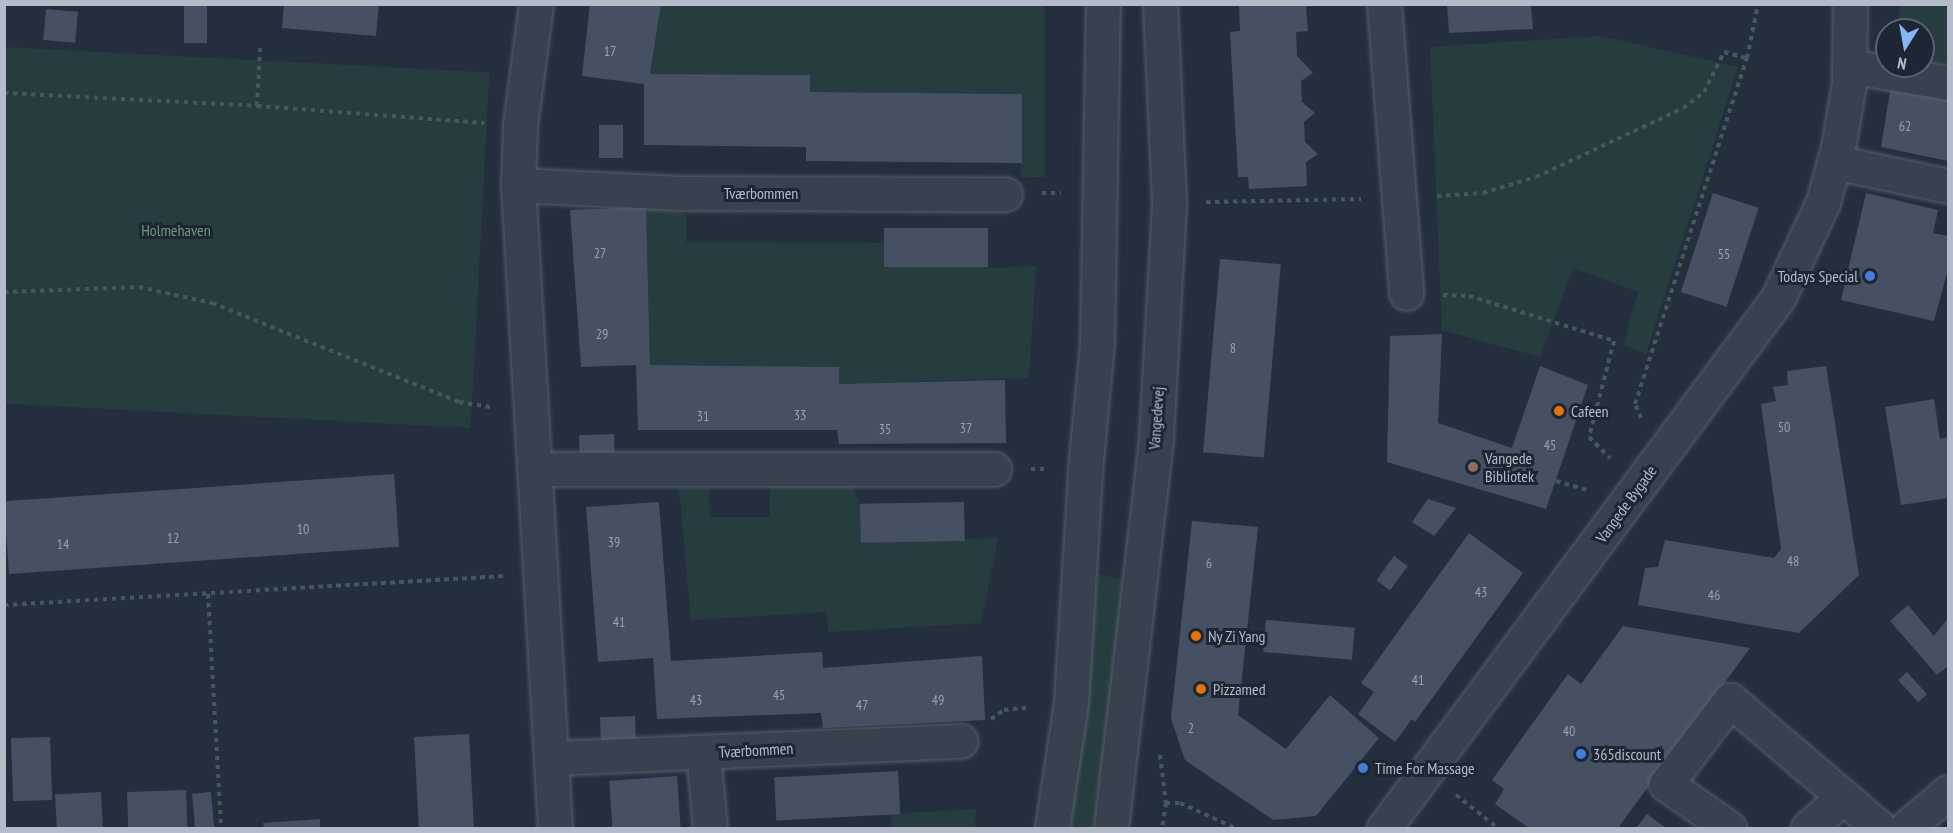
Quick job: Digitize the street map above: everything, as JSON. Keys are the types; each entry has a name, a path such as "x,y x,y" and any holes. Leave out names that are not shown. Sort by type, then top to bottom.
{"street":[{"path":"536,4 520,126 518,184 555,828"},
{"path":"1052,828 1071,702 1084,470 1097,343 1103,4"},
{"name":"Vangedevej","path":"1111,828 1156,437 1169,202 1160,4"},
{"path":"1384,4 1384,199 1406,293"},
{"name":"Vangede Bygade","path":"1384,828 1778,298 1823,202 1834,162 1849,66 1850,4"},
{"path":"1849,66 1948,83"},
{"path":"1834,162 1948,186"},
{"name":"Tværbommen","path":"518,184 680,193 1005,194"},
{"path":"535,469 994,469"},
{"path":"1709,823 1666,784 1730,700 1880,828"},
{"path":"1033,828 1071,702"},
{"name":"Tværbommen","path":"552,758 961,741"},
{"path":"703,752 710,828"},
{"path":"1906,828 1948,792"},
{"path":"1808,828 1843,797"}],"path":[{"path":"1669,446 1645,424 1635,404 1747,58 1758,4"},
{"path":"257,106 260,48"},
{"path":"1169,202 1384,199 1483,194 1536,177 1683,108 1704,92 1724,52 1747,58"},
{"path":"4,93 257,106 520,126"},
{"path":"1005,194 1100,192"},
{"path":"4,292 139,287 212,303 459,402 531,413"},
{"path":"1440,295 1469,296 1614,342 1588,438 1639,486"},
{"path":"994,469 1084,470"},
{"path":"4,605 541,574"},
{"path":"208,594 221,828"},
{"path":"961,741 1004,710 1071,702"},
{"path":"1427,772 1498,828"},
{"path":"1166,803 1180,804 1235,828"}],"green space":[{"path":"661,5 1045,5 1045,177 1021,177 1022,94 810,92 809,75 650,74"},
{"path":"1899,5 1948,5 1948,64 1935,61 1935,18 1898,18"},
{"path":"1600,36 1738,67 1646,354 1623,345 1638,292 1573,268 1540,357 1442,330 1430,47"},
{"name":"Holmehaven","path":"5,47 489,72 471,428 4,403"},
{"path":"646,207 686,214 686,242 884,243 988,268 1036,266 1029,378 839,384 839,367 650,365"},
{"path":"852,486 860,505 861,543 998,538 981,623 829,632 826,612 691,620 679,488 709,488 710,517 770,517 770,487"},
{"path":"1098,574 1123,580 1101,783 1094,828 1068,828"},
{"path":"976,809 975,828 892,828 890,814"}],"building":[{"path":"184,4 207,4 207,43 184,43"},
{"path":"284,4 379,4 376,36 282,28"},
{"path":"590,4 661,4 650,74 810,75 810,92 1022,94 1022,163 806,161 806,147 644,145 644,84 582,76"},
{"path":"1447,4 1531,4 1533,29 1449,33"},
{"path":"1239,5 1315,5 1306,7 1308,31 1296,32 1297,56 1313,73 1301,81 1302,102 1315,113 1304,122 1305,142 1318,154 1306,162 1307,186 1249,189 1248,177 1238,177 1230,32 1240,31"},
{"path":"46,9 78,12 75,43 43,40"},
{"path":"1892,79 1948,90 1948,161 1881,147"},
{"path":"599,125 623,125 623,158 599,158"},
{"path":"1713,193 1759,208 1727,307 1681,292"},
{"path":"1866,193 1938,210 1933,233 1948,236 1948,269 1934,321 1841,300"},
{"path":"646,207 650,365 839,367 839,384 1005,380 1006,443 839,444 837,430 638,430 636,365 581,367 570,210"},
{"path":"884,228 988,228 988,267 884,267"},
{"path":"1220,259 1281,264 1264,458 1203,452"},
{"path":"1442,334 1438,423 1512,448 1540,366 1588,385 1546,509 1387,462 1390,336"},
{"path":"1826,366 1859,575 1799,633 1638,605 1645,568 1658,567 1665,540 1774,558 1781,549 1761,404 1776,401 1773,387 1788,385 1787,371"},
{"path":"1934,399 1940,439 1948,437 1948,498 1901,505 1885,407"},
{"path":"614,434 615,457 580,458 579,435"},
{"path":"394,474 399,547 9,574 4,501"},
{"path":"1428,499 1456,508 1434,536 1412,522"},
{"path":"659,502 671,661 822,652 823,668 982,656 985,720 823,728 821,713 657,719 653,658 598,662 586,507"},
{"path":"964,502 965,541 861,543 860,504"},
{"path":"1192,521 1258,527 1238,715 1286,749 1330,695 1379,738 1316,816 1273,820 1185,760 1171,718"},
{"path":"1469,533 1523,573 1415,722 1412,719 1395,742 1358,714 1374,692 1361,683"},
{"path":"1394,556 1408,566 1390,590 1376,580"},
{"path":"1908,605 1934,636 1948,618 1948,666 1937,675 1890,621"},
{"path":"1266,620 1355,628 1352,660 1263,652"},
{"path":"1623,626 1750,648 1618,828 1529,828 1495,804 1504,789 1492,780 1568,674 1581,684"},
{"path":"1907,672 1927,694 1918,702 1898,680"},
{"path":"635,716 636,742 601,743 600,717"},
{"path":"469,734 474,828 419,828 414,737"},
{"path":"50,737 52,800 13,801 11,738"},
{"path":"898,771 900,814 776,820 774,777"},
{"path":"677,776 681,828 612,828 609,781"},
{"path":"186,790 187,828 128,828 127,792"},
{"path":"101,792 103,828 57,828 55,794"},
{"path":"211,792 214,828 195,828 192,794"},
{"path":"1647,814 1666,828 1636,828"},
{"path":"320,819 320,828 264,828 263,823"}],"place":[{"name":"Todays Special","path":"1870,276"},
{"name":"Cafeen","path":"1559,411"},
{"name":"Vangede Bibliotek","path":"1473,467"},
{"name":"Ny Zi Yang","path":"1196,636"},
{"name":"Pizzamed","path":"1201,689"},
{"name":"365discount","path":"1581,754"},
{"name":"Time For Massage","path":"1363,768"}]}
